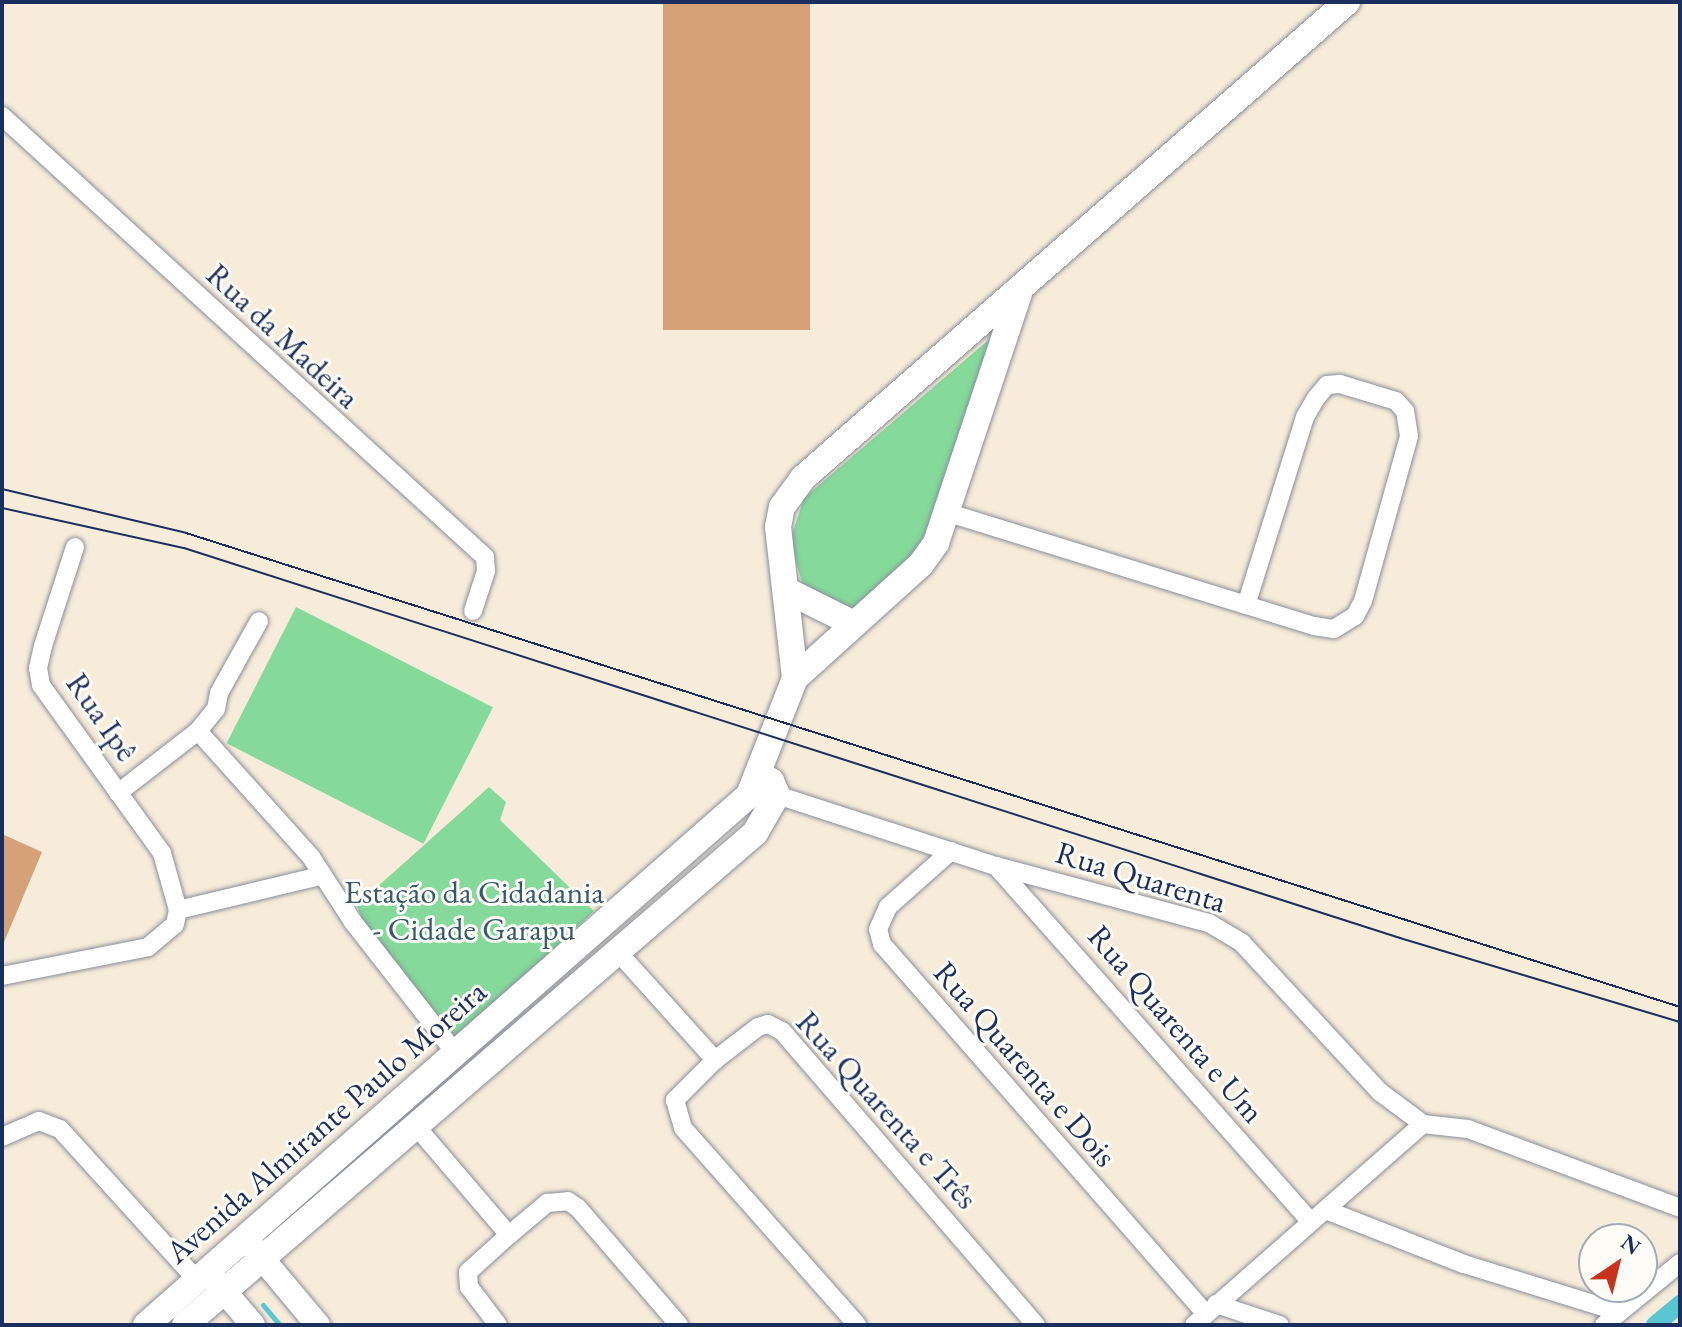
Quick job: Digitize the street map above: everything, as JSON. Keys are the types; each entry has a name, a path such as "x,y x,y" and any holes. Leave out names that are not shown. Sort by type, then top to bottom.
{"main road":[{"name":"Avenida Almirante Paulo Moreira","path":"146,1325 255,1249 415,1125 755,833 795,678 788,591 778,527 782,507 803,478 1019,293 1347,2"},
{"name":"Avenida Almirante Paulo Moreira","path":"795,678 930,554 949,513 1019,293"},
{"path":"788,591 854,624"},
{"name":"Avenida Almirante Paulo Moreira","path":"255,1249 457,1055 561,961 768,785"},
{"path":"561,961 581,982"},
{"name":"Avenida Almirante Paulo Moreira","path":"185,1325 210,1282"}],"street":[{"name":"Rua da Madeira","path":"2,116 485,557 486,571 473,611"},
{"path":"949,513 1246,605 1334,629 1355,616 1409,436 1405,411 1396,401 1340,384 1327,385 1316,398 1305,417 1246,605"},
{"name":"Rua Ipê","path":"75,547 38,668 53,707 162,853 178,910"},
{"path":"118,793 198,731 216,709 259,621"},
{"path":"198,731 311,857 320,876 457,1055"},
{"name":"Rua Quarenta","path":"768,785 996,866 1226,932 1242,943 1380,1092 1423,1124"},
{"name":"Rua Quarenta e Dois","path":"951,851 888,907 878,929 882,944 1205,1315"},
{"name":"Rua Quarenta e Um","path":"996,866 1311,1222"},
{"path":"2,976 148,947 175,924 178,910 320,876"},
{"path":"617,951 715,1060"},
{"name":"Rua Quarenta e Três","path":"857,1325 683,1128 675,1100 683,1087 758,1027 768,1024 782,1031 1036,1325"},
{"path":"2,1137 39,1121 60,1129 253,1325"},
{"path":"1205,1315 1423,1124 1468,1129 1680,1208"},
{"path":"415,1125 509,1235"},
{"path":"498,1325 469,1287 468,1272 547,1203 568,1201 679,1325"},
{"path":"1326,1210 1464,1264 1619,1312"},
{"path":"255,1249 318,1325"},
{"path":"1604,1325 1680,1263"},
{"path":"1205,1315 1280,1325"}],"green space":[{"path":"993,336 928,549 850,613 803,586 790,541 804,498"},
{"path":"296,607 493,707 423,844 227,743"},
{"name":"Estação da Cidadania - Cidade Garapu","path":"489,787 506,802 500,820 594,911 457,1039 363,923 357,905"}],"building":[{"path":"663,2 810,2 810,330 663,330"},
{"path":"2,834 42,852 2,947"}],"waterway":[{"path":"1655,1325 1680,1304"},
{"path":"263,1305 280,1325"}],"tram line":[{"path":"2,489 186,533 1680,1007"},
{"path":"2,508 184,548 1400,938 1680,1022"}]}
